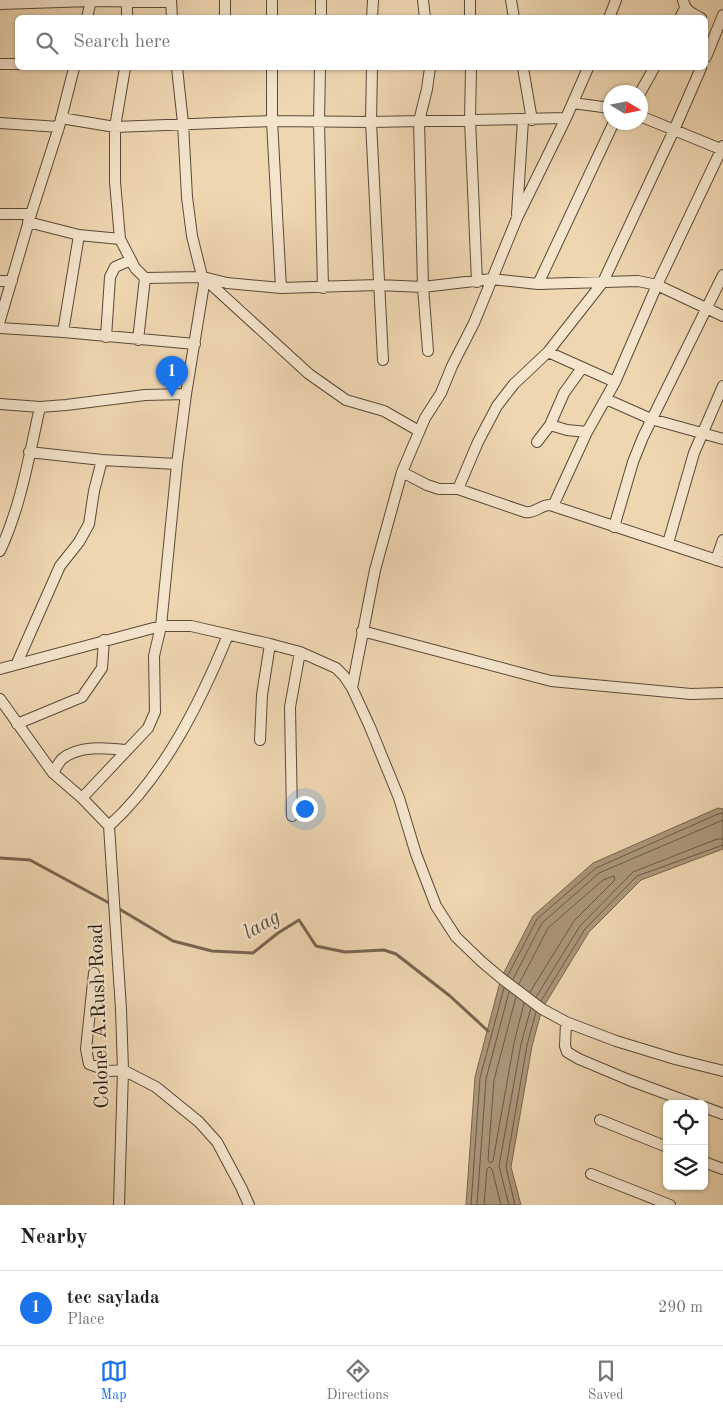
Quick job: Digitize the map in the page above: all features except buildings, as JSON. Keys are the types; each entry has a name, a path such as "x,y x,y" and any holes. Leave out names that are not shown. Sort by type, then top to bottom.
{"street":[{"path":"88,15 91,0"},
{"path":"0,4 91,0 127,2 171,1 172,15"},
{"path":"225,0 225,15"},
{"path":"272,0 272,15"},
{"path":"321,0 321,15"},
{"path":"372,15 373,0"},
{"path":"423,0 425,15"},
{"path":"470,0 470,15"},
{"path":"511,0 514,15"},
{"path":"610,15 616,0"},
{"path":"127,2 127,15"},
{"path":"683,9 695,15"},
{"path":"708,19 721,20 708,52"},
{"path":"0,64 15,64"},
{"path":"0,320 60,123 73,70"},
{"path":"125,70 115,127 115,182 120,239 131,260 145,278 138,340"},
{"path":"82,798 148,728 155,712 154,656 160,626 186,394 204,284 192,236 187,197 183,123 177,70"},
{"path":"272,70 272,121 281,288"},
{"path":"320,70 322,288"},
{"path":"372,70 371,122 383,360"},
{"path":"428,351 423,287 419,121 430,70"},
{"path":"470,70 470,120 477,282"},
{"path":"517,218 528,120 523,70"},
{"path":"352,688 362,631 376,570 402,472 425,418 441,393 452,366 474,323 517,218 587,70"},
{"path":"644,85 653,70"},
{"path":"458,489 478,442 497,406 514,384 548,352 603,282 700,70"},
{"path":"573,103 603,107"},
{"path":"0,123 60,123 115,127 272,121 371,122 566,118"},
{"path":"553,506 587,432 615,382 657,285 722,148 648,119"},
{"path":"538,284 610,130"},
{"path":"0,214 30,218 78,234 120,239"},
{"path":"62,332 78,234"},
{"path":"106,337 110,277 115,267 131,260"},
{"path":"614,527 633,462 651,418 723,275"},
{"path":"203,277 309,374 346,400 384,411 419,431"},
{"path":"145,278 203,277 227,283 281,288 378,285 423,287 491,279 538,284 638,281 657,285 723,316"},
{"path":"0,281 12,281"},
{"path":"0,328 194,344"},
{"path":"548,352 615,382"},
{"path":"537,442 550,425 564,393 582,368"},
{"path":"668,543 694,453 704,434 723,386"},
{"path":"0,404 40,407 145,395 186,394"},
{"path":"606,399 651,418 723,439"},
{"path":"0,551 11,528 19,501 40,407"},
{"path":"550,425 567,430 587,432"},
{"path":"30,452 102,460 177,464"},
{"path":"17,663 60,566 79,542 89,524 94,490 102,460"},
{"path":"402,472 439,489 458,489 525,512 534,512 547,505 553,506 719,561 723,540"},
{"path":"0,669 160,626 191,626 270,644 300,652 336,668 352,688 370,727 399,798 416,854 436,906 456,937 482,962 542,1009 566,1022 666,1057 723,1071"},
{"path":"362,631 551,681 682,693 723,693"},
{"path":"0,699 53,772 109,826 129,807 148,784 188,720 206,686 228,635"},
{"path":"17,724 82,697 102,668 104,640"},
{"path":"260,740 262,695 270,644"},
{"path":"292,816 290,707 300,652"},
{"path":"53,772 62,759 80,750 105,748 126,750"},
{"name":"Colonel A.Rush Road","path":"109,826 123,1070 119,1205"},
{"path":"94,973 86,1049 89,1064 109,1071 123,1070 156,1087 199,1122 217,1142 249,1205"},
{"path":"566,1022 565,1046 567,1052 629,1080 683,1100"},
{"path":"708,1108 723,1114"},
{"path":"600,1120 663,1145"},
{"path":"708,1163 723,1169"},
{"path":"591,1174 670,1205"}],"water":[{"path":"718,808 723,809 723,849 641,880 589,932 542,1009 532,1046 511,1167 521,1205 466,1205 475,1077 501,978 533,916 593,863"}],"waterway":[{"name":"laag","path":"0,858 30,860 111,904"},
{"name":"laag","path":"116,907 173,941 212,951 253,953 278,933 299,920 316,946 345,952 384,950 396,954 450,996 488,1031"}],"place":[{"name":"tec saylada","path":"172,397"}]}
